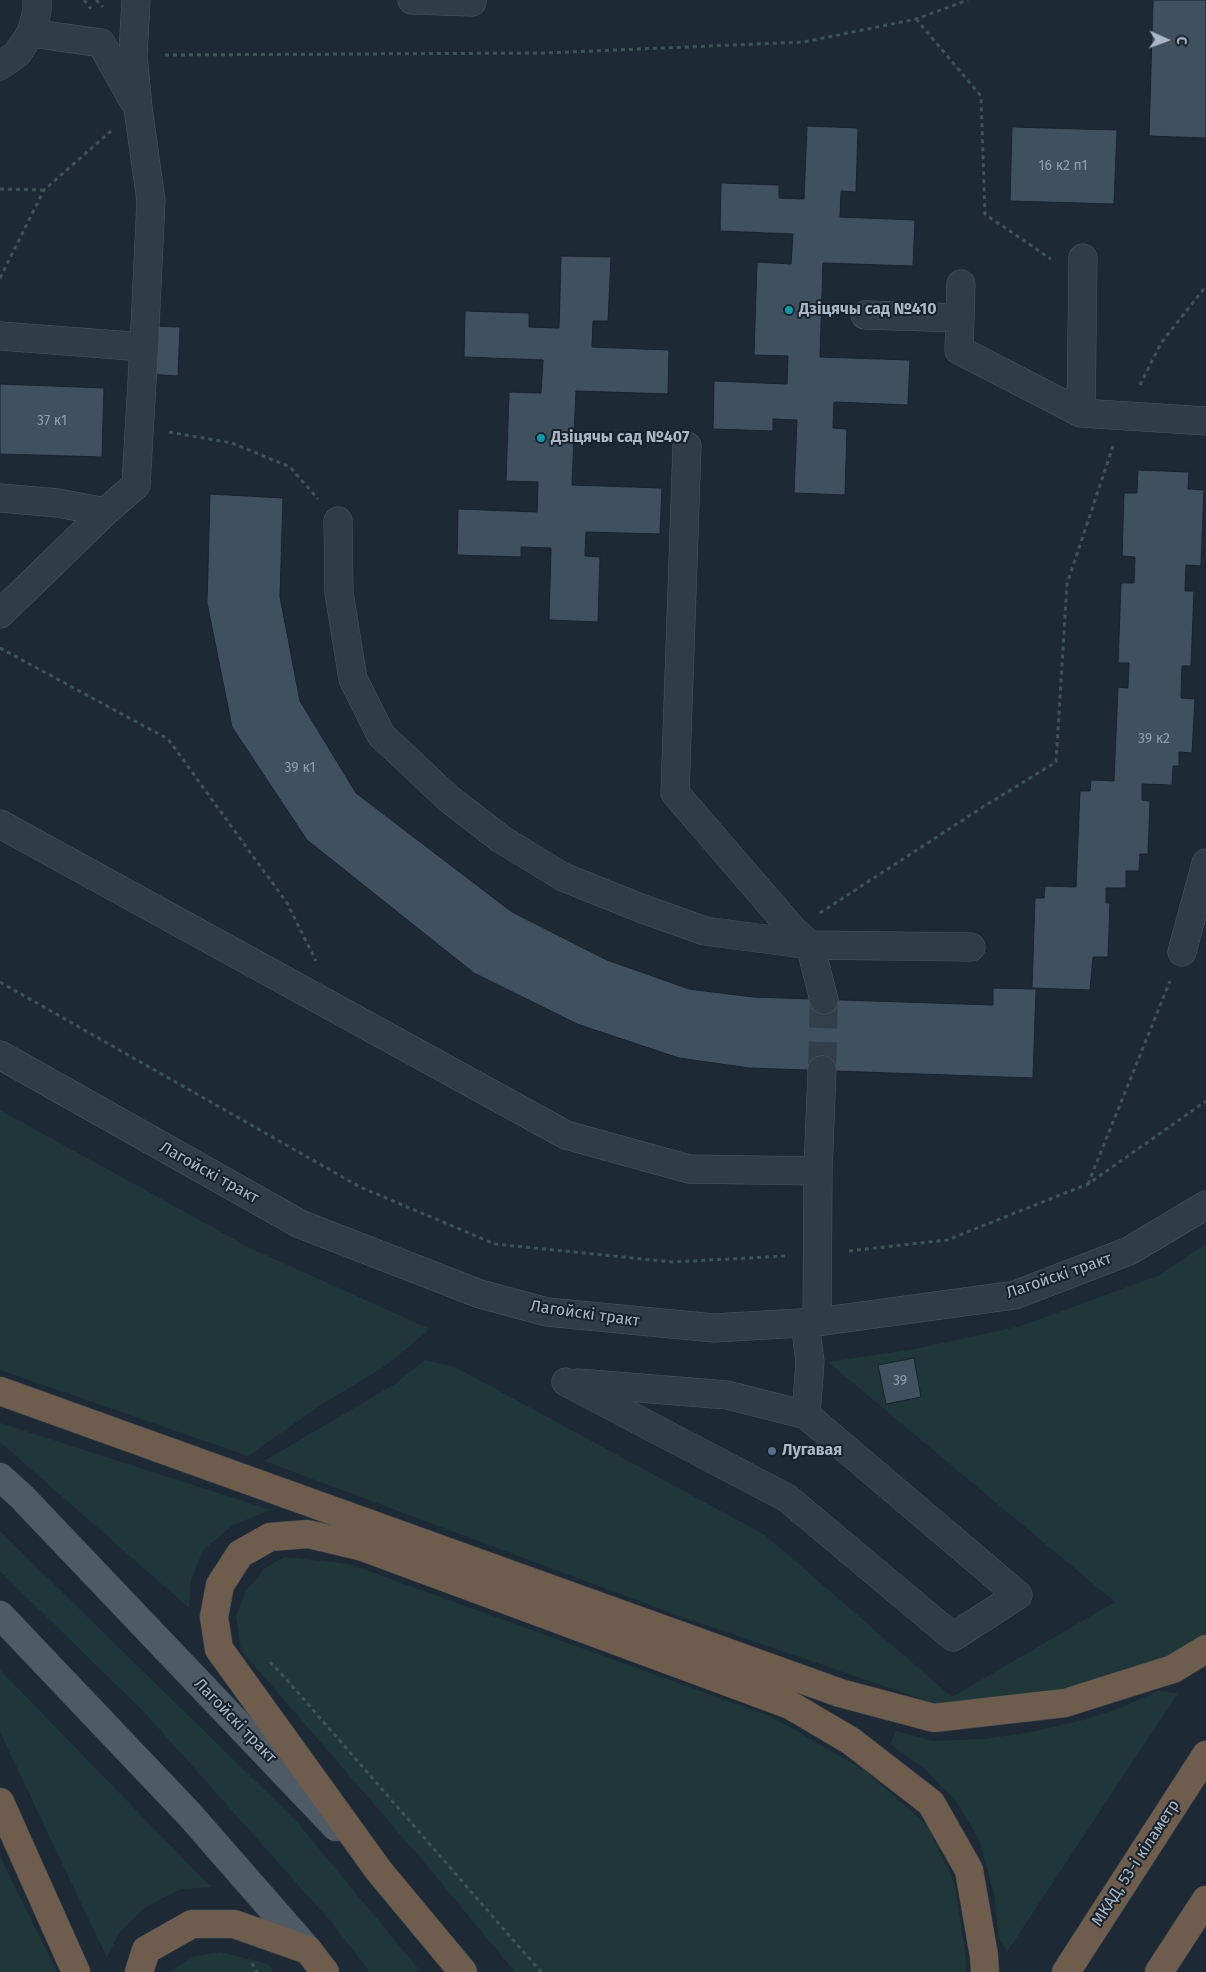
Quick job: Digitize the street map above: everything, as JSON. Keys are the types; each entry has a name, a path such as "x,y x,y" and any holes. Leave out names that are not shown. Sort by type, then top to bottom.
{"highway":[{"path":"0,1391 840,1693 934,1718 1065,1703 1173,1670 1206,1649"},
{"path":"379,1871 219,1649 214,1617 220,1585 240,1554 270,1537 308,1534 363,1547 790,1705 851,1740 931,1803 969,1870 985,1972"},
{"name":"МКАД, 53-і кіламетр","path":"1066,1972 1206,1755"},
{"path":"0,1802 76,1972"},
{"name":"Лагойскі тракт","path":"379,1871 463,1972"},
{"path":"1159,1972 1206,1900"},
{"path":"139,1972 146,1950 192,1924 234,1924 308,1950 324,1972"}],"main road":[{"name":"Лагойскі тракт","path":"0,1477 29,1504 379,1871"},
{"path":"0,1615 190,1815 308,1950"}],"street":[{"path":"0,66 17,54 31,33 37,11 37,0"},
{"path":"0,614 136,485 150,201 133,55 136,0"},
{"path":"412,0 472,2 472,0"},
{"path":"31,33 100,43 138,108"},
{"path":"1081,413 1083,269"},
{"path":"961,284 959,350 1081,413 1206,421"},
{"path":"865,316 960,318"},
{"path":"0,336 144,347"},
{"path":"687,446 675,793 801,938 824,1000"},
{"path":"0,498 58,503 106,512"},
{"path":"338,521 339,593 353,679 381,735 448,798 500,840 563,877 705,931 801,938 971,946"},
{"path":"0,824 566,1135 689,1169 818,1171"},
{"path":"1182,950 1206,863"},
{"name":"Лагойскі тракт","path":"0,1055 300,1224 480,1294 547,1312 714,1328 811,1322 1014,1295 1129,1251 1206,1205"},
{"path":"806,1415 810,1362 822,1070"},
{"path":"566,1382 727,1395 806,1415 919,1511 1018,1595 953,1637 787,1498 566,1382"}],"path":[{"path":"133,55 545,53 804,42 916,19 968,0"},
{"path":"916,19 981,96 985,214 1083,269"},
{"path":"0,278 44,190 138,108"},
{"path":"0,189 44,190"},
{"path":"801,938 986,805 1056,762 1067,584 1107,462 1126,415 1161,343 1206,286"},
{"path":"139,427 232,443 290,467 338,521"},
{"path":"0,648 168,739 287,903 317,962"},
{"path":"1088,1184 1182,950"},
{"path":"268,1660 541,1972"}],"green space":[{"path":"0,1110 252,1249 430,1329 385,1366 318,1407 248,1456 0,1370"},
{"path":"1206,1244 1206,1634 1181,1650 1117,1679 1053,1698 945,1707 674,1614 264,1461 395,1384 425,1360 455,1367 765,1535 952,1697 1115,1602 828,1362 915,1349 1021,1326 1160,1275"},
{"path":"0,1423 271,1510 233,1525 203,1550 191,1580 189,1608 0,1442"},
{"path":"0,1531 297,1822 421,1972 370,1972 332,1923 145,1713 0,1571"},
{"path":"284,1557 349,1564 772,1717 864,1770 927,1825 955,1885 966,1959 965,1972 515,1972 423,1861 241,1650 236,1616 246,1591 265,1568"},
{"path":"0,1670 211,1887 181,1889 146,1907 119,1933 107,1958 0,1732"},
{"path":"1158,1691 1178,1693 1007,1952 999,1939 994,1893 979,1839 958,1804 925,1769 890,1744 896,1731 933,1741 985,1739 1036,1731 1083,1720 1123,1707"},
{"path":"0,1856 11,1879 57,1972 0,1972"},
{"path":"221,1952 268,1964 274,1972 171,1972 191,1957"}],"building":[{"path":"1153,0 1206,0 1206,138 1149,136"},
{"name":"Дзіцячы сад №410","path":"807,126 858,128 856,192 841,191 840,217 915,220 913,266 823,263 820,357 910,360 908,405 834,402 833,428 847,429 845,495 794,493 797,420 773,419 773,431 713,429 714,381 787,384 788,356 754,355 757,262 791,264 793,234 720,231 721,183 779,185 779,198 804,199"},
{"path":"1012,127 1117,130 1114,204 1010,201"},
{"name":"Дзіцячы сад №407","path":"561,256 611,257 608,321 593,321 592,347 669,350 668,394 576,391 572,485 662,488 660,534 586,532 585,556 600,557 598,622 549,620 551,548 521,547 521,557 457,555 458,509 537,512 538,482 506,481 509,392 541,393 543,360 464,357 465,311 529,313 529,327 559,328"},
{"path":"148,326 180,327 178,376 146,374"},
{"path":"0,384 104,388 102,457 0,454"},
{"path":"1138,470 1189,472 1188,489 1204,490 1201,566 1186,565 1185,591 1194,591 1191,666 1182,666 1181,698 1195,699 1192,753 1179,752 1179,766 1173,766 1172,785 1142,784 1142,800 1150,801 1148,854 1140,854 1139,871 1126,871 1126,888 1106,888 1106,903 1110,903 1108,957 1093,957 1090,990 1032,988 1035,898 1044,898 1045,886 1076,887 1080,791 1090,791 1091,780 1114,781 1118,687 1128,688 1129,663 1118,663 1121,583 1134,583 1135,557 1122,556 1124,493 1137,493"},
{"path":"210,494 283,498 280,597 300,701 356,793 512,912 607,960 689,989 753,997 993,1005 993,988 1036,989 1033,1078 749,1068 679,1058 577,1024 474,973 307,840 232,727 207,603"},
{"path":"914,1358 921,1397 886,1404 878,1365"}],"tunnel":[{"path":"822,1070 824,1000"}],"place":[{"name":"Дзіцячы сад №410","path":"789,310"},
{"name":"Дзіцячы сад №407","path":"541,438"},
{"name":"Лугавая","path":"772,1451"}]}
